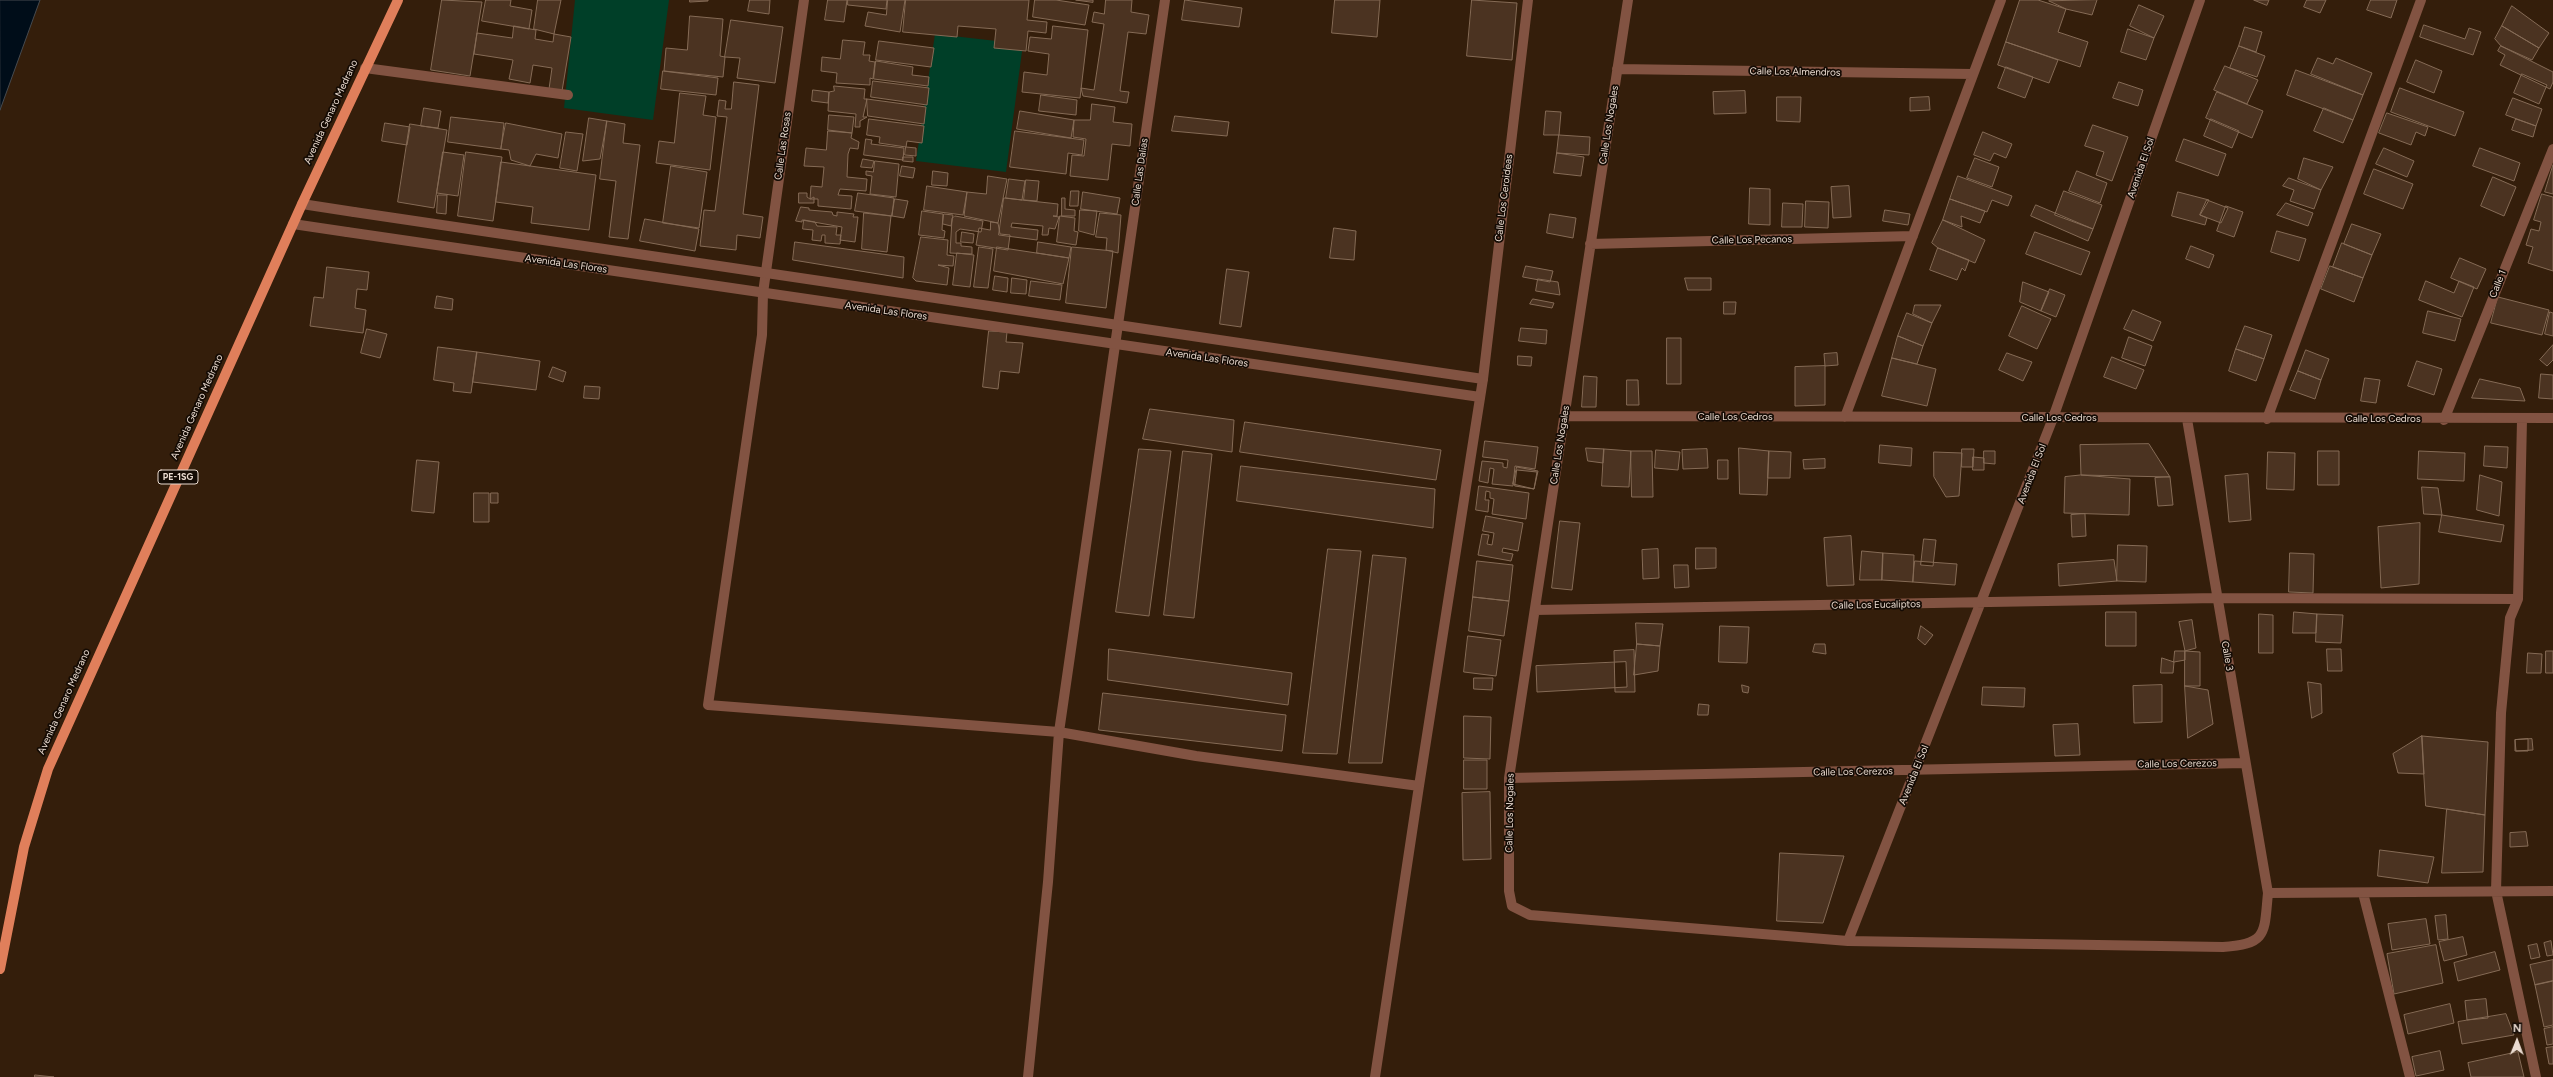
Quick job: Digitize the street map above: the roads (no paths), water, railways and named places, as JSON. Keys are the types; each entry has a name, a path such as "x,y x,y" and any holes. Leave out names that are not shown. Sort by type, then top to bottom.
{"main road":[{"name":"Avenida Genaro Medrano","path":"0,969 24,847 48,769 302,204 364,68 398,0"}],"street":[{"name":"Calle Las Rosas","path":"804,0 762,293 762,336 708,705 1059,732"},
{"name":"Calle Las Dalias","path":"1028,1077 1048,882 1059,732 1165,0"},
{"name":"Calle Los Ceroideas","path":"1375,1077 1483,379 1528,0"},
{"name":"Calle Los Nogales","path":"1509,891 1509,778 1628,0"},
{"path":"1845,417 1972,74 2001,0"},
{"name":"Avenida El Sol","path":"1848,941 1982,603 2053,418 2200,0"},
{"path":"2267,419 2422,0"},
{"path":"364,68 568,95"},
{"name":"Calle Los Almendros","path":"1617,69 1972,74"},
{"name":"Calle 1","path":"2444,420 2553,149"},
{"name":"Avenida Las Flores","path":"302,204 1483,379"},
{"name":"Avenida Las Flores","path":"293,224 1480,397"},
{"name":"Calle Los Pecanos","path":"1590,244 1913,236"},
{"name":"Calle Los Cedros","path":"1564,416 2444,420 2522,420 2553,418"},
{"name":"Calle 3","path":"1509,891 1512,906 1530,915 1848,941 2246,945 2258,938 2264,929 2268,893 2187,419"},
{"path":"2522,420 2518,599 2510,618 2501,713 2496,892 2536,1077"},
{"name":"Calle Los Eucaliptos","path":"1534,610 2217,598 2518,599"},
{"path":"1059,732 1196,756 1419,786"},
{"name":"Calle Los Cerezos","path":"1509,778 2245,763"},
{"path":"2268,893 2553,891"},
{"path":"2363,893 2410,1077"}],"water":[{"path":"0,0 40,0 0,110"}]}
